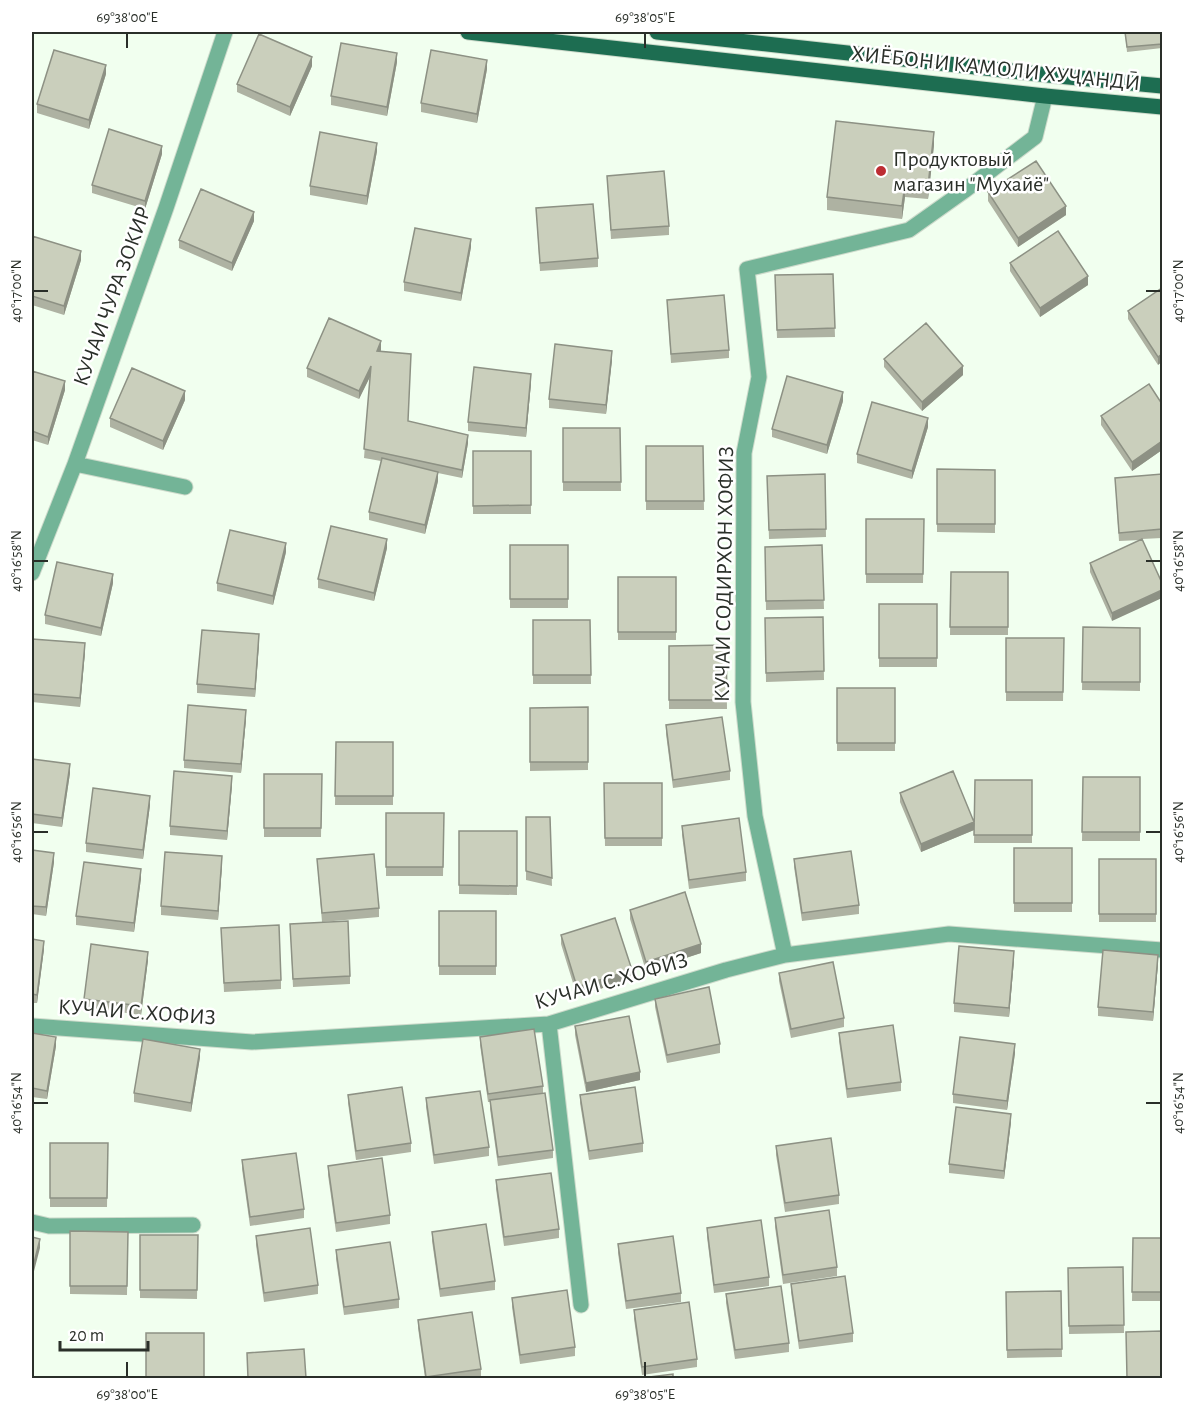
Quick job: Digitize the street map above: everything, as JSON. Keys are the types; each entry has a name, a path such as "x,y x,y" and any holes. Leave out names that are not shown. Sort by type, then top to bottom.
{"main road":[{"name":"ХИЁБОНИ КАМОЛИ ХУҶАНДӢ","path":"468,32 1162,107"},
{"name":"ХИЁБОНИ КАМОЛИ ХУҶАНДӢ","path":"657,32 1162,86"}],"street":[{"name":"КУЧАИ ЧУРА ЗОКИР","path":"32,573 75,464 166,208 225,32"},
{"name":"КУЧАИ СОДИРХОН ХОФИЗ","path":"785,955 755,816 743,702 744,453 759,376 747,269 909,230 1035,137 1045,96"},
{"path":"75,464 185,487"},
{"name":"КУЧАИ С.ХОФИЗ","path":"32,1026 252,1042 549,1024 726,970 785,955 949,934 1162,950"},
{"path":"549,1024 581,1305"},
{"path":"32,1222 49,1226 193,1225"}],"building":[{"path":"1125,32 1162,32 1162,44 1127,47"},
{"path":"259,34 312,57 290,107 237,84"},
{"path":"341,43 397,53 387,107 331,96"},
{"path":"54,50 106,65 89,120 37,104"},
{"path":"431,50 487,60 477,114 421,103"},
{"name":"Продуктовый магазин \"Мухайё\"","path":"836,121 934,132 928,186 905,184 902,206 827,197"},
{"path":"109,129 162,146 145,201 92,185"},
{"path":"320,132 377,143 367,196 310,186"},
{"path":"1036,161 1066,206 1018,238 988,192"},
{"path":"664,171 669,226 611,230 607,176"},
{"path":"201,189 254,212 232,263 179,240"},
{"path":"593,204 598,258 540,263 536,208"},
{"path":"415,228 471,239 461,293 404,282"},
{"path":"1058,231 1088,276 1040,308 1010,263"},
{"path":"32,236 81,251 64,306 32,296"},
{"path":"833,274 835,328 777,330 775,275"},
{"path":"1162,288 1162,354 1158,357 1128,311"},
{"path":"724,295 729,350 671,354 667,300"},
{"path":"329,318 381,341 377,351 411,354 408,421 468,435 462,470 364,449 371,366 359,391 307,368"},
{"path":"926,323 963,366 922,402 884,359"},
{"path":"555,344 612,351 606,405 549,399"},
{"path":"474,367 531,374 526,428 468,422"},
{"path":"132,368 185,391 163,441 110,418"},
{"path":"32,371 65,381 48,437 32,431"},
{"path":"787,376 843,392 827,445 772,429"},
{"path":"1149,384 1162,404 1162,441 1132,462 1101,416"},
{"path":"872,402 928,418 912,471 857,454"},
{"path":"563,428 620,428 621,482 563,482"},
{"path":"646,446 703,446 704,501 646,501"},
{"path":"473,451 531,451 531,505 473,506"},
{"path":"382,458 438,472 425,525 369,512"},
{"path":"937,469 995,470 995,524 937,524"},
{"path":"825,474 826,529 769,530 767,476"},
{"path":"1162,474 1162,529 1119,533 1115,478"},
{"path":"866,519 924,519 923,574 866,574"},
{"path":"331,526 387,539 374,593 318,579"},
{"path":"230,530 286,543 273,596 217,583"},
{"path":"1142,539 1162,583 1162,590 1112,613 1090,563"},
{"path":"510,545 568,545 568,599 510,599"},
{"path":"822,545 824,600 766,601 765,547"},
{"path":"57,562 113,574 101,628 45,615"},
{"path":"951,572 1008,572 1008,627 950,627"},
{"path":"618,577 676,577 676,632 618,632"},
{"path":"879,604 937,604 937,658 879,658"},
{"path":"823,617 824,671 766,673 765,618"},
{"path":"533,620 590,620 591,675 533,675"},
{"path":"1083,627 1140,628 1140,682 1082,682"},
{"path":"202,630 259,634 255,689 197,684"},
{"path":"1006,638 1064,638 1063,692 1006,692"},
{"path":"32,639 85,643 80,698 32,694"},
{"path":"726,645 727,700 669,700 669,646"},
{"path":"837,688 895,688 895,743 837,743"},
{"path":"188,705 246,710 241,764 184,760"},
{"path":"588,707 588,762 530,762 530,708"},
{"path":"722,717 730,771 673,780 666,725"},
{"path":"336,742 393,742 393,796 335,796"},
{"path":"32,759 70,764 62,818 32,814"},
{"path":"174,771 232,776 227,831 170,826"},
{"path":"953,771 974,822 921,844 900,793"},
{"path":"264,774 322,774 321,828 264,828"},
{"path":"1083,777 1140,777 1140,832 1082,832"},
{"path":"975,780 1032,780 1032,835 974,835"},
{"path":"604,783 662,783 662,838 605,838"},
{"path":"93,788 150,796 143,850 86,843"},
{"path":"386,813 444,813 443,867 386,867"},
{"path":"526,817 550,817 552,878 526,871"},
{"path":"739,818 746,872 689,880 682,826"},
{"path":"459,831 517,831 517,886 459,885"},
{"path":"1014,848 1072,848 1072,903 1014,903"},
{"path":"32,850 54,853 46,907 32,906"},
{"path":"851,851 859,905 802,913 794,859"},
{"path":"165,852 222,856 218,911 161,906"},
{"path":"374,854 379,908 322,913 317,859"},
{"path":"1099,859 1156,859 1156,914 1099,914"},
{"path":"84,862 141,869 134,923 76,916"},
{"path":"685,892 701,944 646,962 630,910"},
{"path":"439,911 496,911 496,966 439,966"},
{"path":"615,918 632,970 577,987 561,935"},
{"path":"348,921 350,976 293,979 290,924"},
{"path":"279,925 281,980 224,983 221,928"},
{"path":"32,939 44,941 37,995 32,994"},
{"path":"91,944 148,952 141,1006 84,999"},
{"path":"959,946 1014,951 1009,1008 954,1003"},
{"path":"1103,950 1158,955 1153,1012 1098,1007"},
{"path":"833,962 844,1018 791,1029 779,973"},
{"path":"709,987 720,1044 667,1055 655,999"},
{"path":"629,1016 640,1072 586,1083 575,1026"},
{"path":"893,1025 901,1082 847,1089 839,1033"},
{"path":"534,1029 543,1086 488,1094 480,1037"},
{"path":"32,1033 56,1037 47,1091 32,1088"},
{"path":"960,1037 1015,1044 1007,1101 953,1094"},
{"path":"143,1039 200,1049 191,1103 134,1093"},
{"path":"402,1087 411,1143 356,1151 348,1095"},
{"path":"635,1087 643,1143 589,1151 580,1095"},
{"path":"480,1091 489,1147 434,1155 426,1098"},
{"path":"545,1093 553,1150 498,1157 490,1100"},
{"path":"956,1107 1011,1114 1004,1171 949,1164"},
{"path":"831,1138 839,1195 785,1203 776,1146"},
{"path":"50,1143 108,1143 107,1198 50,1198"},
{"path":"296,1153 304,1209 250,1217 242,1160"},
{"path":"382,1158 390,1215 336,1223 328,1166"},
{"path":"551,1173 559,1229 504,1237 496,1180"},
{"path":"829,1210 837,1267 783,1275 775,1218"},
{"path":"761,1220 769,1277 714,1285 707,1228"},
{"path":"486,1224 495,1281 440,1289 432,1232"},
{"path":"310,1228 318,1285 264,1293 256,1236"},
{"path":"70,1231 128,1232 127,1286 70,1286"},
{"path":"140,1235 198,1235 197,1290 140,1290"},
{"path":"673,1236 681,1293 626,1301 618,1244"},
{"path":"32,1237 40,1239 32,1271"},
{"path":"1133,1238 1162,1238 1162,1292 1132,1292"},
{"path":"390,1242 399,1299 344,1307 336,1250"},
{"path":"1123,1267 1124,1325 1069,1326 1068,1268"},
{"path":"845,1276 853,1333 799,1341 791,1284"},
{"path":"781,1286 789,1343 735,1350 726,1294"},
{"path":"567,1290 575,1347 520,1355 512,1298"},
{"path":"1061,1291 1062,1349 1007,1350 1006,1292"},
{"path":"689,1302 697,1359 642,1367 634,1310"},
{"path":"472,1312 481,1369 426,1377 418,1320"},
{"path":"1162,1331 1162,1378 1127,1378 1126,1332"},
{"path":"146,1333 204,1333 204,1378 146,1378"},
{"path":"304,1349 306,1378 248,1378 247,1353"},
{"path":"673,1374 673,1378 641,1378"}],"place":[{"name":"Продуктовый магазин \"Мухайё\"","path":"881,171"}]}
